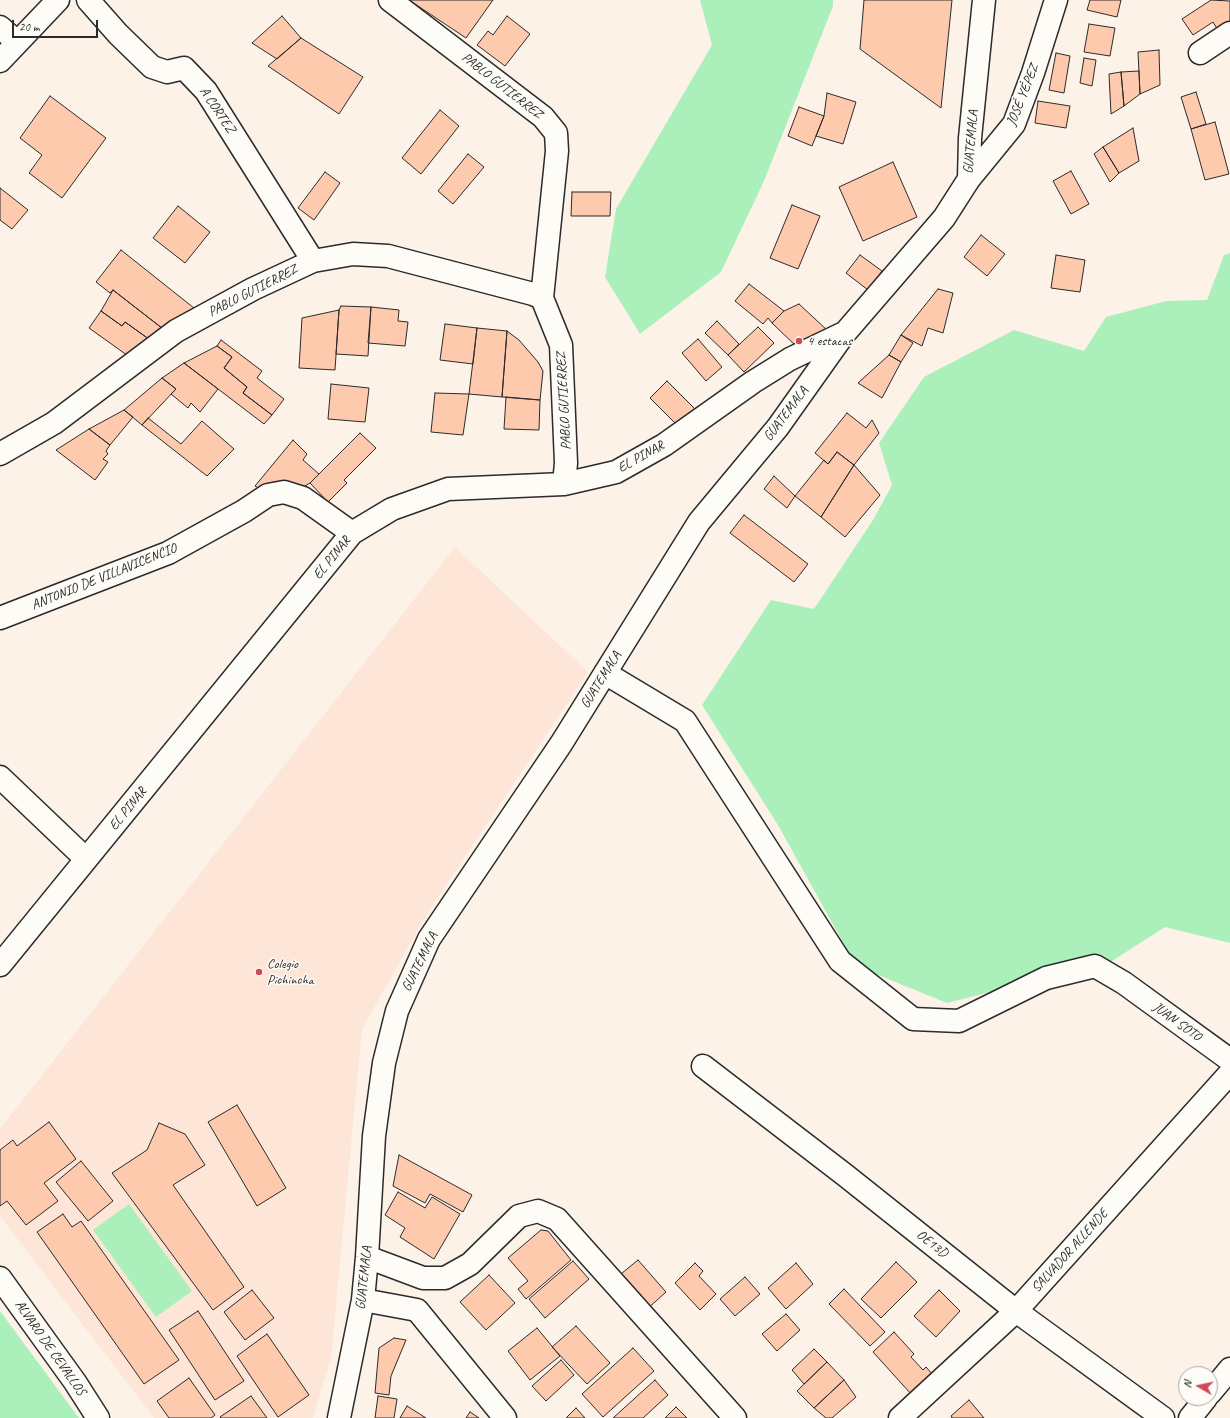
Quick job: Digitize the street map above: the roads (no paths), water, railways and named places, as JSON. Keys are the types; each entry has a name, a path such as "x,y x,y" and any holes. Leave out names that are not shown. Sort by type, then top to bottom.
{"street":[{"path":"0,61 58,0"},
{"name":"A CORTEZ","path":"88,0 118,34 152,67 166,72 184,68 206,91 313,261"},
{"name":"PABLO GUTIERREZ","path":"390,0 543,117 556,133 557,151 542,298 561,345 566,463 564,484"},
{"name":"GUATEMALA","path":"339,1418 363,1300 374,1136 384,1063 397,1011 429,939 561,744 699,522 778,427 844,334 944,218 969,179 970,138 984,0"},
{"name":"JOSÉ YÉPEZ","path":"969,179 1014,124 1033,73 1056,0"},
{"path":"0,26 17,42"},
{"path":"1200,53 1230,33"},
{"name":"PABLO GUTIERREZ","path":"0,454 54,423 176,331 253,289 313,261 353,254 388,256 533,294 542,298"},
{"name":"EL PINAR","path":"0,965 352,533 392,509 448,489 564,484 616,472 664,445 753,382 790,359 844,334"},
{"name":"ANTONIO DE VILLAVICENCIO","path":"0,618 168,554 244,512 268,494 284,492 303,498 352,533"},
{"name":"JUAN SOTO","path":"605,673 684,721 840,961 913,1019 959,1021 1046,978 1095,966 1124,983 1230,1060"},
{"path":"0,777 86,859"},
{"name":"OE13D","path":"703,1066 1016,1311 1163,1418"},
{"name":"SALVADOR ALLENDE","path":"900,1418 1016,1311 1230,1073"},
{"path":"367,1257 422,1278 445,1278 470,1264 519,1216 538,1211 557,1219 735,1418"},
{"name":"ALVARO DE CEVALLOS","path":"0,1278 75,1382 98,1418"},
{"path":"363,1300 417,1310 505,1418"},
{"path":"1218,1383 1230,1369"},
{"path":"1190,1418 1200,1406"}],"place":[{"name":"4 estacas","path":"799,341"},
{"name":"Colegio Pichincha","path":"259,972"}]}
